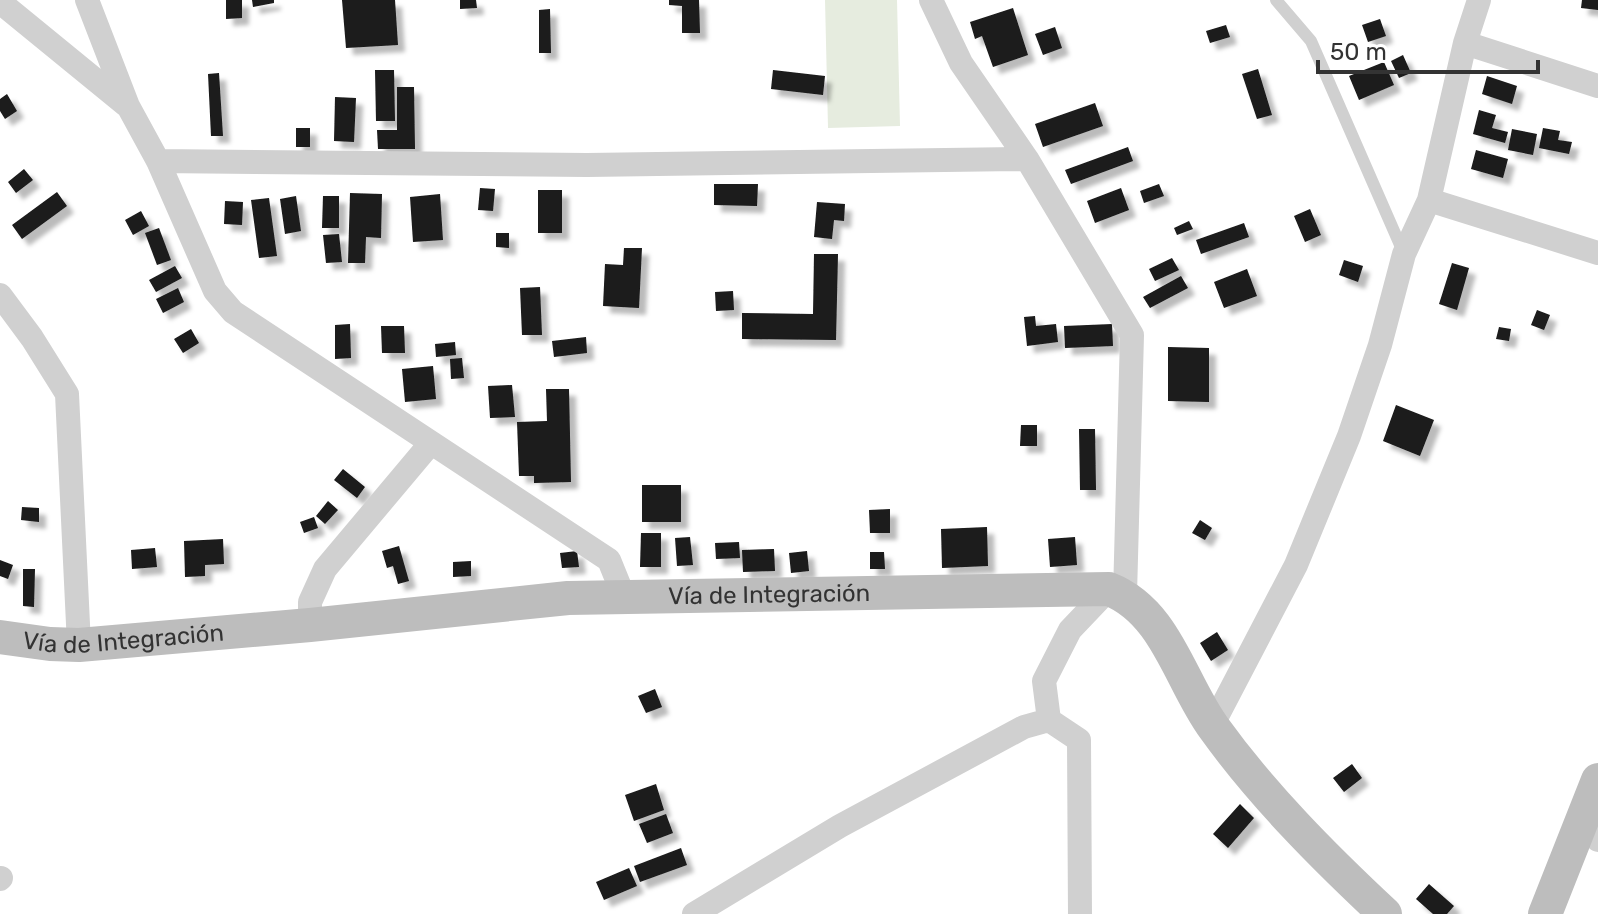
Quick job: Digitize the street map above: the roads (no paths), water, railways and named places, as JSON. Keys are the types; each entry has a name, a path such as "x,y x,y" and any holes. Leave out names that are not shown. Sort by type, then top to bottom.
{"main road":[{"name":"Vía de Integración","path":"0,637 79,645 568,598 1117,592"},
{"path":"1117,592 1148,617 1184,672 1212,726 1316,849 1385,914"},
{"path":"1545,914 1593,792"}],"street":[{"path":"87,0 128,106 158,161 215,291 233,312 609,560 624,597"},
{"path":"931,0 961,63 1027,159 1132,335 1117,592 1070,630 1044,681 1049,720 1079,740 1080,914"},
{"path":"1212,726 1296,565 1343,451 1380,345 1404,254 1429,200 1465,43 1479,0"},
{"path":"0,2 128,106"},
{"path":"1465,43 1598,86"},
{"path":"158,161 587,165 1027,159"},
{"path":"1429,200 1598,253"},
{"path":"0,295 32,338 67,394 79,645"},
{"path":"310,625 310,602 325,569 430,444"},
{"path":"694,914 853,819 1024,727 1049,720"},
{"path":"1593,792 1598,840"}],"lane":[{"path":"1276,0 1311,41 1404,254"}]}
